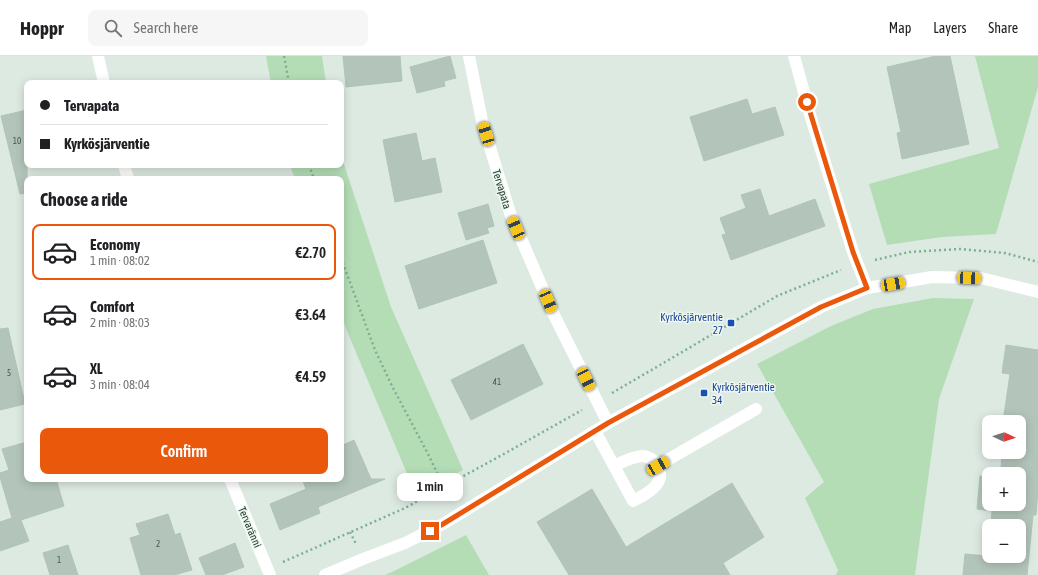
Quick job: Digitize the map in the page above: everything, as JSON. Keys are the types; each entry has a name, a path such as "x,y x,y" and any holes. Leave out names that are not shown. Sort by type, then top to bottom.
{"street":[{"path":"98,56 103,80"},
{"name":"Tervapata","path":"469,56 482,121 510,213 554,315 608,423"},
{"path":"794,56 811,118 848,237 867,288"},
{"path":"325,575 405,543 443,524 608,423 821,307 867,288 932,277 981,278 1038,292"},
{"path":"658,466 756,409"},
{"path":"595,431 614,466 633,501 652,490 659,481 660,470 658,466 655,461 644,456 631,458 614,466"},
{"name":"Tervaränni","path":"231,482 270,575"}],"path":[{"path":"284,56 288,80"},
{"path":"344,266 375,350 444,487"}],"green space":[{"path":"266,56 322,56 326,80 270,80"},
{"path":"975,56 1038,56 1038,87 996,234 942,237 887,245 869,184 999,148"},
{"path":"344,164 391,307 463,470 416,495 344,322 344,176 294,176 291,168 344,168"},
{"path":"933,298 974,299 939,399 915,575 836,575 838,570 805,498 824,482 757,364 831,326 873,309"},
{"path":"466,535 489,575 385,575 394,571"}],"building":[{"path":"343,56 400,56 402,81 346,87"},
{"path":"450,56 456,78 444,81 445,86 417,93 410,67"},
{"path":"936,56 950,56 969,144 902,159 897,133 901,132 887,67"},
{"path":"747,99 752,114 775,107 784,135 704,161 690,117"},
{"path":"24,111 24,168 27,168 27,176 24,176 24,193 20,194 1,116"},
{"path":"416,133 422,161 435,158 442,192 395,202 383,140"},
{"path":"760,189 769,216 815,199 825,226 731,260 722,235 726,234 720,218 746,208 741,195"},
{"path":"488,204 494,226 487,228 489,233 466,240 458,213"},
{"path":"483,240 497,283 419,309 405,266"},
{"path":"8,328 24,404 0,410 0,329"},
{"path":"523,344 543,384 471,420 451,380"},
{"path":"1006,345 1038,350 1038,491 1036,515 1033,515 1027,575 963,575 965,554 982,556 982,563 1026,563 1026,519 991,519 992,511 1026,511 1026,467 1001,467 1002,459 1026,459 1026,415 1004,415 1010,374 1002,373"},
{"path":"354,440 371,479 385,479 318,507 320,513 280,530 270,504 306,489 303,482 344,482 344,445"},
{"path":"24,443 24,482 57,482 64,506 21,520 29,541 0,551 0,522 12,518 0,477 0,473 9,470 2,449"},
{"path":"980,476 982,476 982,510 977,509"},
{"path":"732,483 764,537 723,563 730,575 569,575 537,522 592,489 626,547"},
{"path":"168,514 175,535 180,533 192,570 174,575 141,575 130,538 140,535 136,524"},
{"path":"235,543 244,567 222,575 206,575 199,558"},
{"path":"68,545 78,575 50,575 43,553"}],"place":[{"name":"Kyrkösjärventie 27","path":"731,323"},
{"name":"Kyrkösjärventie 34","path":"704,393"}],"route":[{"path":"430,531 608,423 821,307 867,288 853,252 807,102"}]}
